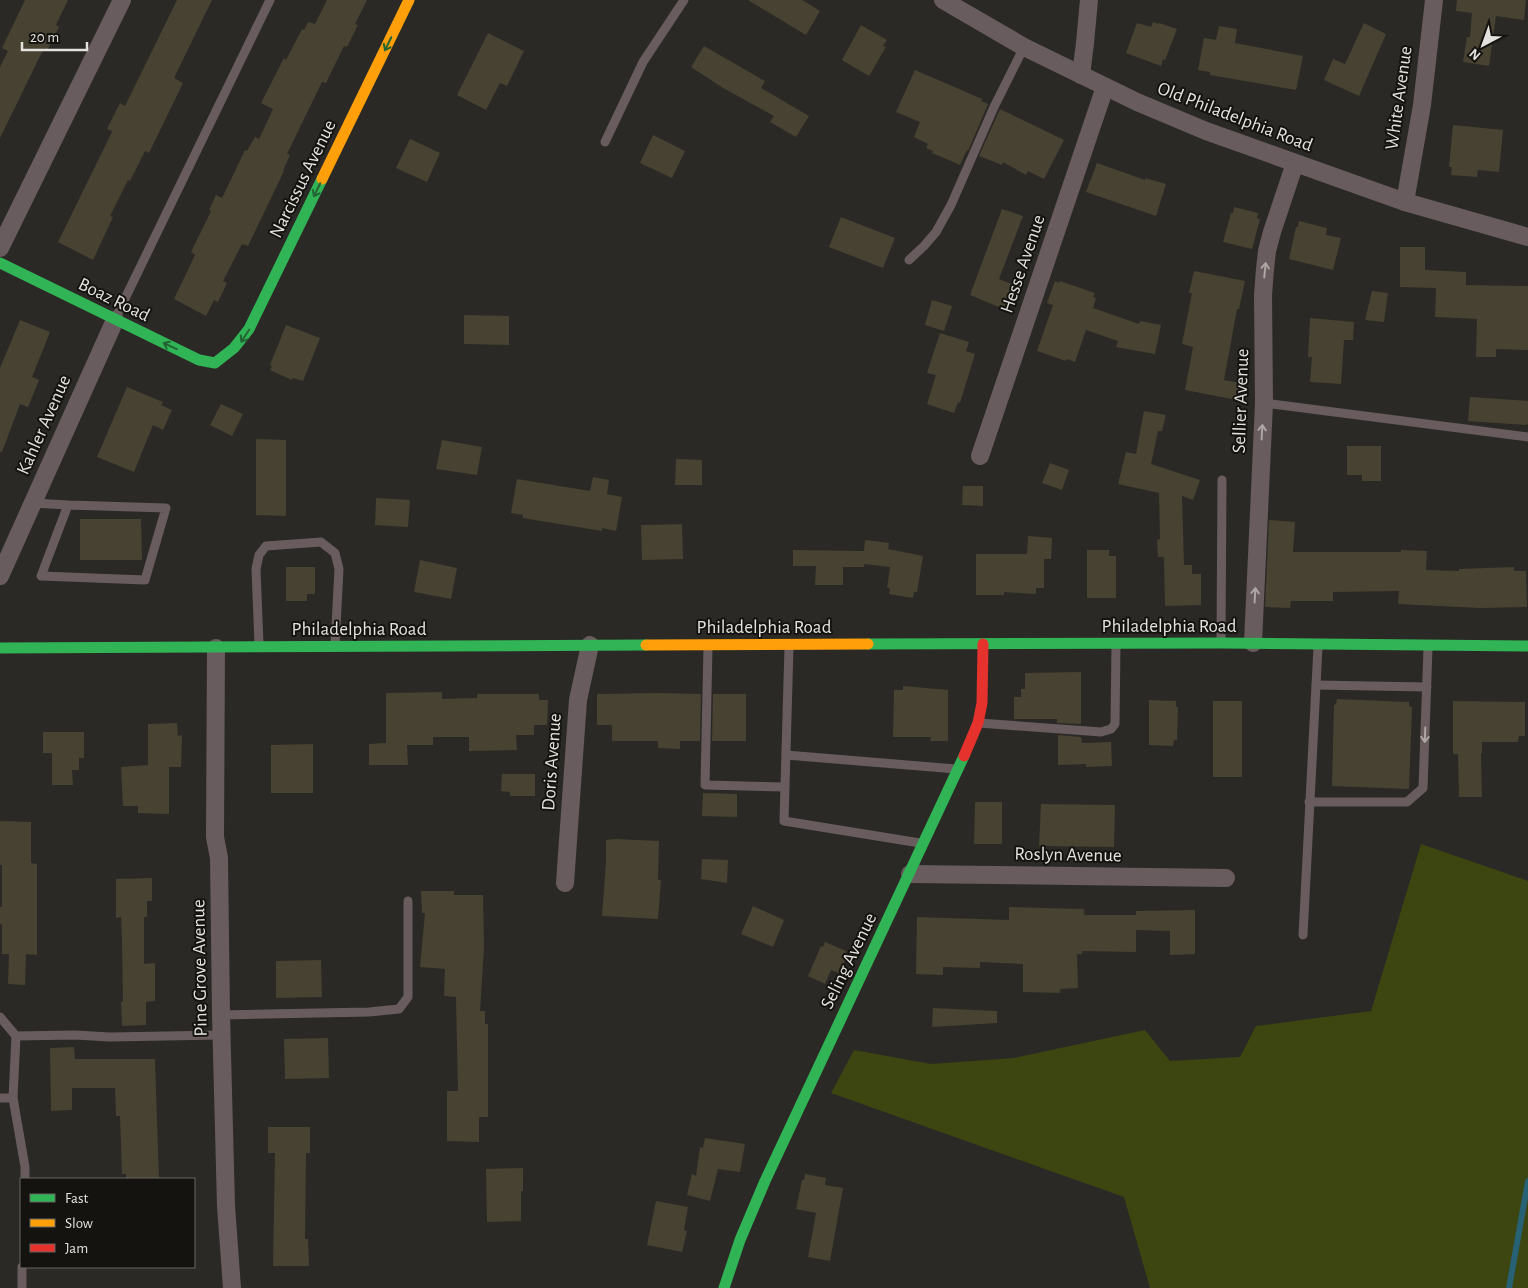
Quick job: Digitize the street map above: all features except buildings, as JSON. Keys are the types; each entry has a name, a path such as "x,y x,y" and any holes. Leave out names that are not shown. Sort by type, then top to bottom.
{"main road":[{"name":"Narcissus Avenue","path":"215,363 234,350 249,329 409,0"},
{"name":"Boaz Road","path":"0,263 199,360 215,363"},
{"name":"Philadelphia Road","path":"0,648 1221,643 1528,646"},
{"name":"Seling Avenue","path":"724,1288 740,1240 769,1172 924,844 978,723 984,691 984,644"}],"street":[{"path":"0,248 122,0"},
{"name":"Old Philadelphia Road","path":"943,0 1024,47 1137,102 1206,131 1405,202 1528,237"},
{"path":"1081,75 1088,0"},
{"name":"White Avenue","path":"1405,202 1422,105 1434,0"},
{"name":"Hesse Avenue","path":"980,456 1106,87"},
{"name":"Sellier Avenue","path":"1252,644 1264,403 1263,296 1265,269 1272,232 1295,163"},
{"name":"Kahler Avenue","path":"0,576 115,320"},
{"name":"Doris Avenue","path":"565,883 578,700 590,645"},
{"name":"Pine Grove Avenue","path":"216,648 215,837 219,858 221,1035 226,1206 232,1288"},
{"name":"Roslyn Avenue","path":"910,874 1226,878"}],"lane":[{"path":"115,320 270,0"},
{"path":"605,142 644,62 684,0"},
{"path":"909,260 936,232 951,205 994,108 1024,47"},
{"path":"1264,403 1528,437"},
{"path":"1221,643 1222,480"},
{"path":"32,504 68,505 166,508 145,580 41,576 68,505"},
{"path":"259,647 256,569 259,555 266,546 322,542 335,552 339,569 335,647"},
{"path":"708,644 705,785 785,787"},
{"path":"789,644 784,820 924,844"},
{"path":"978,723 1101,732 1111,729 1115,724 1116,644"},
{"path":"1303,935 1318,644"},
{"path":"1309,802 1407,802 1423,788 1428,645"},
{"path":"1316,685 1427,687"},
{"path":"786,755 958,770"},
{"path":"221,1015 369,1012 399,1009 408,997 408,901"},
{"path":"0,1017 16,1036 13,1098 25,1167 25,1178"},
{"path":"16,1036 75,1034 110,1037 221,1035"},
{"path":"0,1098 13,1098"},
{"path":"22,1268 22,1288"}],"green space":[{"path":"1421,844 1528,881 1528,1288 1150,1288 1124,1197 831,1093 854,1050 931,1064 1014,1058 1145,1030 1170,1061 1240,1057 1256,1026 1371,1011"}],"waterway":[{"path":"1509,1288 1528,1181"}],"traffic: fast":[{"path":"0,263 199,360 215,363 234,348 249,329 322,179"},
{"path":"868,644 1221,643 1528,646"},
{"path":"0,648 646,645"},
{"path":"724,1288 740,1240 765,1181 964,756"}],"traffic: slow":[{"path":"322,179 409,0"},
{"path":"646,645 868,644"}],"traffic: jam":[{"path":"964,756 978,723 982,703 983,644"}]}
